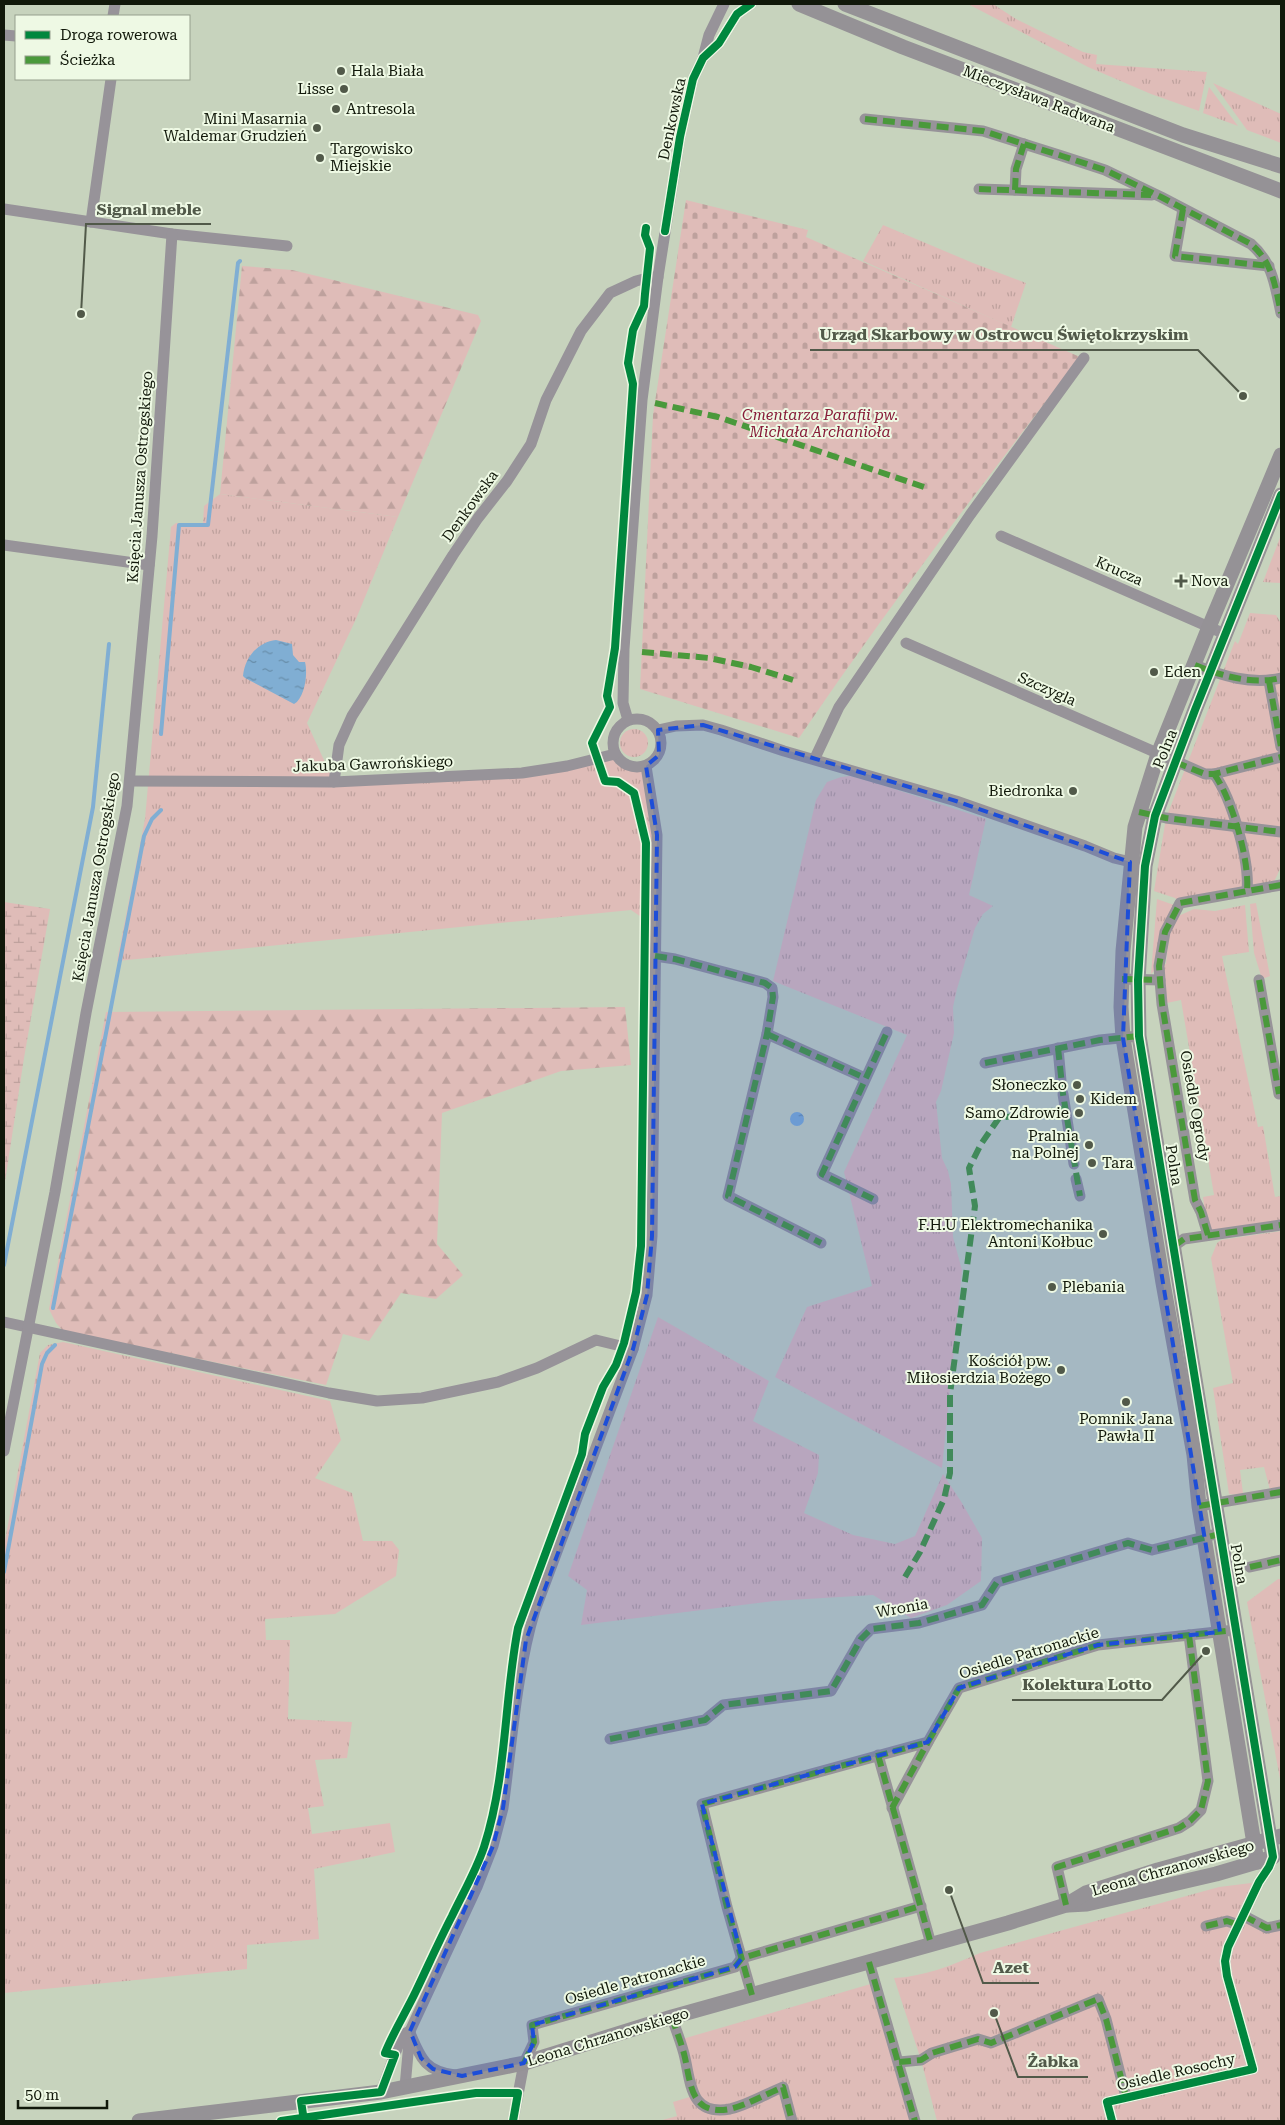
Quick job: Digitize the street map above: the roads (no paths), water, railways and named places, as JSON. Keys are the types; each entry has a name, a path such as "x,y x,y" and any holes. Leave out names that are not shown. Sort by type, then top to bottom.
{"street":[{"name":"Denkowska","path":"628,720 623,703 625,638 642,400 658,277 680,137 694,79 703,58 709,35 724,4"},
{"name":"Denkowska","path":"703,58 719,43 737,14 752,4"},
{"name":"Mieczysława Radwana","path":"799,4 903,47 1281,191"},
{"name":"Mieczysława Radwana","path":"845,4 1183,135 1281,166"},
{"path":"91,222 111,80"},
{"path":"865,119 983,132 1105,170 1251,244 1262,253 1269,266 1281,313"},
{"path":"1015,190 1016,169 1024,144"},
{"path":"979,189 1156,195"},
{"path":"4,209 172,234 287,246"},
{"path":"1183,209 1175,256 1269,266"},
{"name":"Księcia Janusza Ostrogskiego","path":"4,1451 55,1192 86,1012 127,806 161,422 172,234"},
{"name":"Denkowska","path":"334,782 339,744 352,716 453,555 478,518 507,481 531,444 546,400 581,331 610,294 636,281 658,277"},
{"path":"815,758 839,707 970,515 1084,358"},
{"name":"Polna","path":"1257,1862 1199,1506 1194,1455 1123,1038 1122,979 1125,921 1134,827 1158,754 1281,455"},
{"name":"Polna","path":"1277,1855 1276,1838 1267,1813 1235,1630 1139,1036 1138,980 1145,866 1155,816 1210,671 1281,495"},
{"name":"Krucza","path":"1001,536 1225,634"},
{"path":"4,544 149,565"},
{"name":"Szczygla","path":"906,643 1175,762"},
{"path":"1195,665 1230,678 1269,680 1281,678"},
{"path":"1269,680 1281,747"},
{"path":"628,720 645,720 658,730 661,738 659,755 646,766 630,767 622,763 615,754 613,740 616,732 628,720"},
{"path":"658,730 676,726 703,725 784,751 815,758 956,801 1145,866"},
{"name":"Jakuba Gawrońskiego","path":"130,781 334,782 522,773 568,766 615,754"},
{"path":"1175,762 1206,774 1214,774 1281,757"},
{"path":"405,2087 410,2031 477,1887 493,1846 503,1808 526,1640 541,1593 634,1349 647,1295 652,1236 657,835 646,766"},
{"path":"1214,774 1221,783 1237,827 1248,878 1247,891"},
{"path":"1139,812 1155,816 1281,832"},
{"name":"Osiedle Ogrody","path":"1208,1235 1195,1200 1162,1004 1160,966 1165,932 1180,903 1281,885"},
{"path":"1125,921 1141,920"},
{"path":"655,956 675,959 770,985 774,992 767,1034 728,1196 821,1242"},
{"path":"1122,979 1160,980"},
{"path":"1259,980 1279,1094"},
{"path":"874,1199 822,1174 864,1078 887,1032"},
{"path":"767,1034 864,1078"},
{"path":"985,1063 1114,1038 1139,1036"},
{"path":"1058,1048 1061,1081"},
{"path":"1063,1094 1074,1164"},
{"path":"1076,1179 1080,1196"},
{"path":"1174,1246 1184,1239 1281,1225"},
{"path":"4,1322 329,1393 377,1401 422,1398 498,1382 537,1368 596,1340 634,1349"},
{"path":"1199,1506 1281,1492"},
{"name":"Wronia","path":"610,1740 705,1720 724,1705 831,1691 862,1639 871,1629 919,1623 982,1605 997,1582 1128,1543 1152,1550 1220,1534"},
{"path":"1250,1567 1281,1560"},
{"name":"Osiedle Patronackie","path":"892,1808 959,1688 1098,1645 1235,1630"},
{"path":"1066,1904 1057,1867 1179,1828 1190,1821 1201,1810 1208,1781 1189,1635"},
{"path":"752,1995 726,1907 702,1804 928,1742"},
{"path":"878,1755 930,1944"},
{"path":"1267,1813 1281,1821"},
{"name":"Leona Chrzanowskiego","path":"139,2121 381,2092 524,2063 672,2017 1008,1923 1066,1904 1086,1893 1158,1870 1276,1838"},
{"name":"Leona Chrzanowskiego","path":"1066,1904 1087,1904 1257,1862 1277,1855"},
{"name":"Osiedle Rosochy","path":"1112,2121 1108,2102 1253,2069 1226,1969 1228,1947 1259,1882 1277,1855"},
{"name":"Osiedle Rosochy","path":"1257,1862 1259,1882"},
{"name":"Osiedle Patronackie","path":"524,2063 534,2042 532,2025 735,1967 742,1958 920,1906"},
{"path":"1206,1926 1242,1920 1267,1928 1281,1925"},
{"path":"869,1962 915,2121"},
{"name":"Osiedle Rosochy","path":"899,2062 922,2060 932,2053 978,2039 991,2043 1098,2000 1110,2034 1126,2097"},
{"path":"672,2017 684,2055 693,2097 708,2108 722,2110 732,2108 783,2087 792,2121"},
{"path":"410,2031 425,2063 442,2073 462,2076"},
{"path":"381,2092 402,2035 410,2031"},
{"path":"513,2121 524,2063"},
{"path":"301,2102 304,2121"}],"water":[{"path":"276,640 292,644 293,655 299,662 305,662 305,685 301,696 294,704 243,676 246,663 253,652 269,641"},
{"path":"794,1112 800,1112 804,1119 800,1126 794,1126 790,1122 790,1116"}],"waterway":[{"path":"161,734 179,525 208,525 238,263 240,261"},
{"path":"4,1265 93,807 109,644"},
{"path":"53,1308 144,836 152,819 161,810"},
{"path":"4,1572 42,1364 47,1353 55,1345"}],"place":[{"name":"Hala Biała","path":"341,71"},
{"name":"Lisse","path":"344,89"},
{"name":"Antresola","path":"336,109"},
{"name":"Mini Masarnia Waldemar Grudzień","path":"317,128"},
{"name":"Targowisko Miejskie","path":"320,158"},
{"name":"Signal meble","path":"81,314"},
{"name":"Urząd Skarbowy w Ostrowcu Świętokrzyskim","path":"1243,396"},
{"name":"Nova","path":"1181,581"},
{"name":"Eden","path":"1154,672"},
{"name":"Biedronka","path":"1073,791"},
{"name":"Słoneczko","path":"1077,1085"},
{"name":"Kidem","path":"1080,1099"},
{"name":"Samo Zdrowie","path":"1079,1113"},
{"name":"Pralnia na Polnej","path":"1089,1145"},
{"name":"Tara","path":"1092,1163"},
{"name":"F.H.U Elektromechanika Antoni Kołbuc","path":"1103,1234"},
{"name":"Plebania","path":"1052,1287"},
{"name":"Kościół pw. Miłosierdzia Bożego","path":"1061,1370"},
{"name":"Pomnik Jana Pawła II","path":"1126,1402"},
{"name":"Kolektura Lotto","path":"1206,1651"},
{"name":"Azet","path":"949,1890"},
{"name":"Żabka","path":"994,2013"}],"park label":[{"name":"Cmentarza Parafii pw. Michała Archanioła","path":"820,424"}]}
